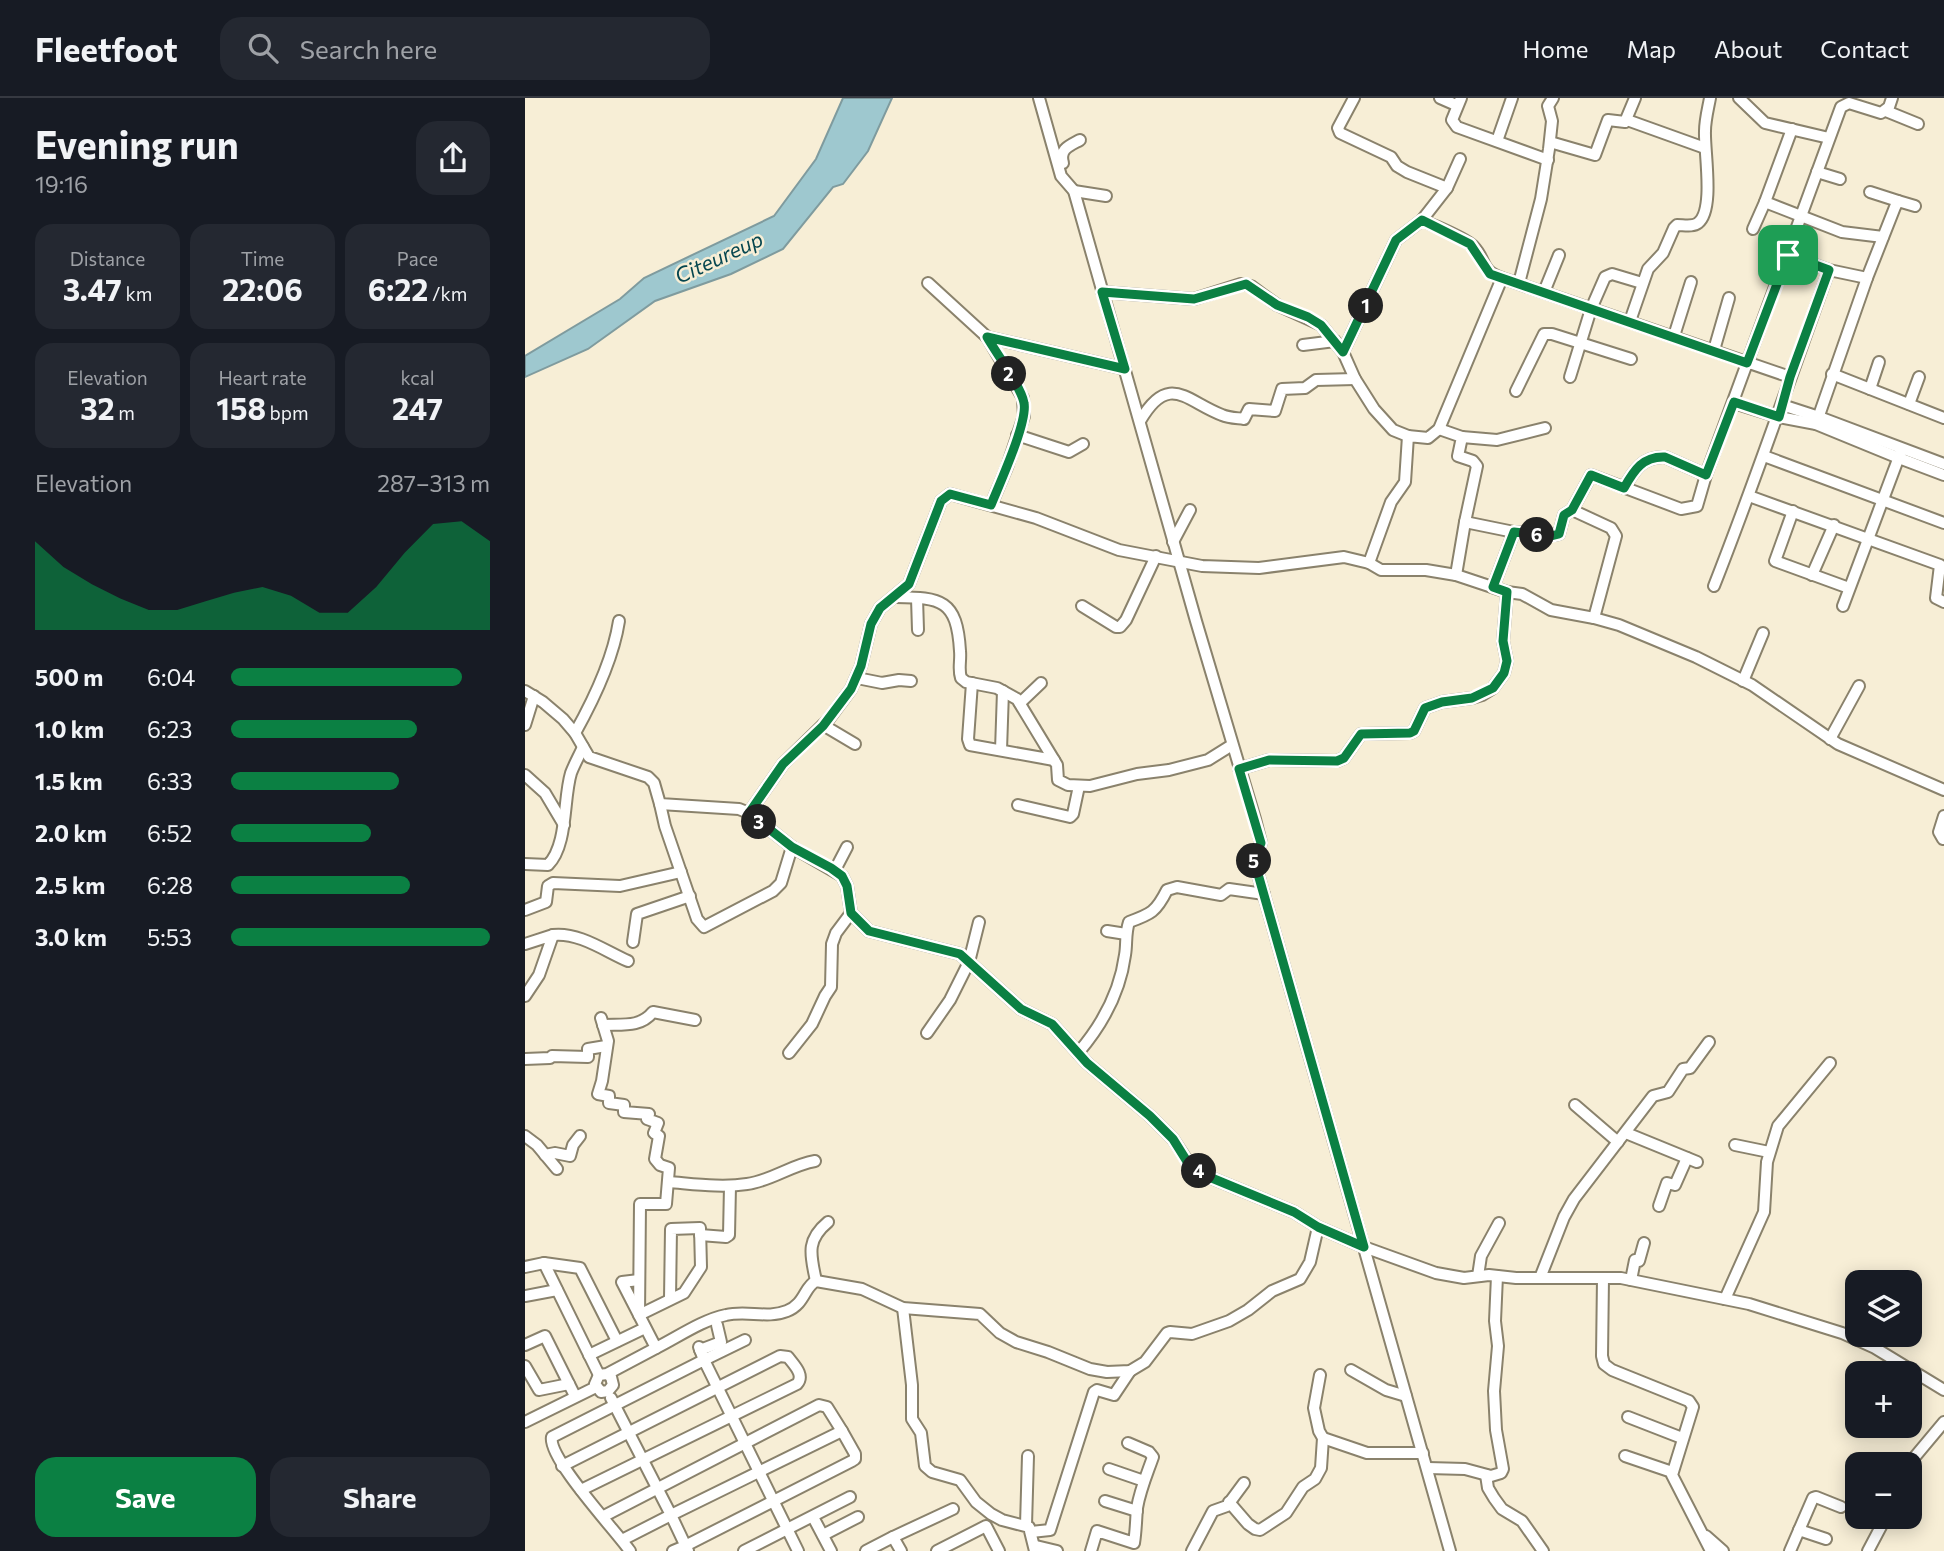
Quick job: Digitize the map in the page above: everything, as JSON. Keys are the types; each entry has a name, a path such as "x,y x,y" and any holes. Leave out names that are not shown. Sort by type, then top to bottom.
{"street":[{"path":"1039,98 1061,176 1072,188 1107,196"},
{"path":"1353,98 1338,128 1340,134 1391,157 1397,166 1407,173 1447,188"},
{"path":"1440,98 1459,102 1452,120 1457,127 1548,160"},
{"path":"1497,141 1512,98"},
{"path":"1519,283 1541,199 1552,121 1547,110 1553,98"},
{"path":"1627,120 1635,98"},
{"path":"1630,321 1642,283 1649,269 1663,253 1674,228 1677,225 1698,223 1704,214 1708,190 1705,129 1710,98"},
{"path":"1739,98 1765,123 1829,138"},
{"path":"1886,111 1892,98"},
{"path":"1465,522 1514,532 1555,536 1559,534 1564,515 1572,510 1591,475 1687,509 1696,506 1829,138 1845,103 1874,112 1886,111 1919,124"},
{"path":"1550,142 1595,155 1608,120 1627,120 1705,148"},
{"path":"1753,229 1792,129"},
{"path":"1080,140 1061,154 1261,843 1254,860 1450,1551"},
{"path":"1343,352 1396,240 1422,220 1447,188 1460,159"},
{"path":"1817,172 1840,179"},
{"path":"1870,192 1915,206"},
{"path":"1818,420 1867,278 1898,201"},
{"path":"1765,202 1842,232 1883,237"},
{"path":"1422,220 1470,244 1490,274 1790,377"},
{"path":"1544,292 1559,255"},
{"path":"1788,255 1829,270 1867,278"},
{"path":"1714,586 1779,417 1790,377 1829,270"},
{"path":"1570,377 1591,309 1607,275 1642,283"},
{"path":"1102,292 1194,299 1246,284 1277,305 1321,325 1343,352 1355,379 1385,422 1393,430 1408,436 1428,438 1439,429 1502,278"},
{"path":"1674,336 1691,282"},
{"path":"928,283 987,337 1023,398 1025,411 991,505"},
{"path":"1714,350 1729,298"},
{"path":"1516,391 1543,334 1552,334 1631,359"},
{"path":"987,337 1125,369"},
{"path":"1303,345 1335,341"},
{"path":"1870,389 1879,362"},
{"path":"1832,374 1944,418"},
{"path":"1909,404 1919,377"},
{"path":"1140,421 1146,411 1168,394 1181,394 1221,415 1244,419 1249,409 1275,411 1282,390 1305,388 1315,380 1355,379"},
{"path":"1734,402 1779,417 1818,420"},
{"path":"1782,405 1901,453 1944,475"},
{"path":"1439,429 1462,437 1497,440 1545,428"},
{"path":"1017,435 1069,452 1083,444"},
{"path":"1369,563 1391,502 1405,482 1408,436"},
{"path":"1457,575 1477,467 1473,461 1458,456 1462,437"},
{"path":"1901,453 1944,464"},
{"path":"1843,606 1901,453"},
{"path":"1764,456 1944,523"},
{"path":"1624,488 1637,467 1659,457 1665,457 1706,475"},
{"path":"749,813 783,764 823,726 857,678 871,624 880,608 909,584 944,498 953,494 1036,518 1119,550 1202,566 1280,567 1344,557 1390,572 1426,570 1457,575 1530,597 1551,610 1594,618 1696,657 1743,681 1830,739 1868,759 1944,790"},
{"path":"1749,496 1940,565 1935,598 1944,602"},
{"path":"1173,542 1190,510"},
{"path":"1572,510 1615,532 1616,536 1594,618"},
{"path":"1793,511 1775,561 1849,588"},
{"path":"1812,575 1834,525"},
{"path":"1493,587 1514,532"},
{"path":"1082,606 1120,627 1126,620 1156,556"},
{"path":"1239,769 1269,760 1337,761 1344,758 1361,734 1410,733 1414,731 1425,708 1482,695 1493,688 1504,673 1507,661 1503,641 1507,592"},
{"path":"896,597 936,599 943,603 953,616 961,653 960,676 965,682 1011,694 1020,703 1058,767 1059,781 1079,786 1169,770 1203,762 1232,745"},
{"path":"917,598 918,630"},
{"path":"575,733 598,688 614,644 619,621"},
{"path":"1743,681 1763,633"},
{"path":"857,678 882,683 911,681"},
{"path":"972,683 968,742 972,746 1054,760"},
{"path":"1020,703 1041,683"},
{"path":"1830,739 1859,686"},
{"path":"1001,750 1003,691"},
{"path":"525,724 529,693 550,708 575,733 589,757 648,777 654,783 665,826 699,923 703,927 773,891 781,883 792,847"},
{"path":"823,726 855,744"},
{"path":"525,910 546,902 550,884 548,866 553,860 564,825 571,774 583,747"},
{"path":"525,775 545,793 564,825"},
{"path":"1018,805 1070,817 1079,786"},
{"path":"660,804 734,807 749,813 792,847 842,876 847,886 851,913 863,927 875,934 960,954 1021,1009 1052,1024 1078,1054 1150,1116 1173,1139 1188,1163 1202,1174 1294,1212 1318,1227 1405,1264 1454,1277 1631,1280 1749,1304 1842,1334 1875,1348 1944,1390"},
{"path":"1943,839 1939,832 1944,816"},
{"path":"835,870 847,847"},
{"path":"525,864 548,866"},
{"path":"550,884 620,886 681,872"},
{"path":"1078,1054 1102,1024 1113,1000 1126,953 1129,922 1144,918 1156,910 1167,890 1177,887 1221,895 1229,889 1264,894"},
{"path":"633,942 638,914 690,897"},
{"path":"789,1053 812,1024 831,987 832,944 851,913"},
{"path":"927,1033 950,1000 969,962 979,922"},
{"path":"1107,931 1126,934"},
{"path":"525,944 564,934 579,938 628,961"},
{"path":"525,996 539,975 553,935"},
{"path":"639,1315 641,1204 666,1204 669,1168 656,1163 654,1155 659,1136 654,1133 658,1123 647,1119 649,1114 624,1112 624,1105 610,1102 610,1096 598,1094 608,1041 602,1021 644,1021 653,1012 695,1020"},
{"path":"1540,1278 1570,1206 1626,1133 1633,1119 1653,1096 1668,1092 1683,1069 1691,1068 1709,1042"},
{"path":"525,1059 549,1058 552,1055 588,1057 588,1049 607,1046"},
{"path":"1725,1299 1764,1212 1769,1152 1784,1117 1830,1063"},
{"path":"1575,1105 1618,1142"},
{"path":"1626,1133 1692,1160 1675,1185 1667,1183 1658,1206"},
{"path":"525,1136 557,1169"},
{"path":"545,1155 555,1153 569,1156 580,1136"},
{"path":"1735,1145 1769,1152"},
{"path":"669,1182 730,1186 758,1182 795,1165 815,1161"},
{"path":"700,1235 729,1235 730,1186"},
{"path":"816,1281 811,1262 812,1241 820,1228 828,1222"},
{"path":"1478,1276 1481,1256 1499,1223"},
{"path":"903,1308 912,1385 912,1419 921,1433 925,1466 932,1472 960,1480 976,1502 1002,1520 1029,1528 1050,1530 1094,1392 1097,1390 1114,1395 1130,1371 1145,1362 1167,1333 1192,1334 1229,1321 1272,1291 1300,1279 1310,1262 1318,1227"},
{"path":"639,1315 684,1293 701,1267 700,1228 671,1229 670,1299"},
{"path":"1631,1280 1635,1260 1639,1261 1644,1243"},
{"path":"544,1263 589,1354 603,1375 611,1377 613,1382 608,1391"},
{"path":"525,1267 544,1263 578,1267 617,1341"},
{"path":"1428,1468 1465,1469 1491,1476 1501,1473 1503,1469 1496,1430 1494,1391 1498,1346 1495,1321 1497,1276"},
{"path":"1603,1278 1604,1364 1612,1370 1689,1401 1693,1407 1672,1472 1676,1485 1711,1551"},
{"path":"639,1280 622,1282 656,1348"},
{"path":"608,1391 601,1392 596,1387 595,1381 603,1375 728,1314 774,1315 789,1311 797,1306 805,1297 811,1283 816,1281 862,1289 903,1308 980,1314 1000,1333 1022,1344 1090,1369 1107,1372 1130,1371"},
{"path":"525,1296 557,1290"},
{"path":"630,1551 562,1466 551,1447 552,1437 721,1342 717,1325"},
{"path":"589,1354 646,1328"},
{"path":"525,1345 545,1336 575,1396"},
{"path":"701,1352 745,1340"},
{"path":"701,1352 798,1551"},
{"path":"562,1466 780,1356 788,1357 800,1374 797,1384 581,1490"},
{"path":"525,1366 538,1390 569,1384"},
{"path":"1351,1370 1386,1390 1406,1396"},
{"path":"1229,1502 1248,1524 1260,1530 1286,1513 1303,1487 1318,1475 1323,1438 1314,1408 1320,1375"},
{"path":"525,1422 596,1387"},
{"path":"608,1391 686,1548"},
{"path":"604,1516 823,1404 827,1407 855,1454 855,1459 686,1548 673,1551"},
{"path":"1628,1417 1682,1438"},
{"path":"1919,1452 1944,1422"},
{"path":"622,1540 842,1431"},
{"path":"1323,1438 1367,1453 1423,1453"},
{"path":"1091,1551 1097,1531 1135,1547 1137,1511 1153,1457 1149,1452 1128,1443"},
{"path":"1028,1456 1029,1528 1035,1549 1057,1551"},
{"path":"1625,1456 1672,1472"},
{"path":"1109,1469 1144,1481"},
{"path":"1486,1475 1488,1488 1494,1499 1502,1509 1522,1521 1543,1551"},
{"path":"1192,1551 1213,1511 1219,1511 1229,1502 1244,1483"},
{"path":"744,1551 763,1547 788,1529 850,1497"},
{"path":"1790,1551 1813,1498 1817,1497 1841,1507"},
{"path":"1105,1500 1137,1511"},
{"path":"866,1551 953,1509"},
{"path":"813,1517 831,1551"},
{"path":"823,1535 858,1517"},
{"path":"937,1551 986,1527 999,1551"},
{"path":"1868,1551 1880,1529"},
{"path":"1799,1530 1826,1539"},
{"path":"1701,1532 1723,1551"},
{"path":"893,1537 901,1551"}],"water":[{"name":"Citeureup","path":"843,98 892,98 868,151 843,184 833,187 783,249 731,274 655,301 588,349 525,377 525,356 620,299 644,278 774,216 816,159"}],"route":[{"path":"1422,220 1470,244 1490,274 1747,363 1788,255 1829,270 1790,377 1779,417 1734,402 1706,475 1665,457 1659,457 1637,467 1624,488 1591,475 1572,510 1564,515 1559,534 1551,536 1514,532 1493,587 1507,592 1503,641 1507,661 1504,673 1493,688 1472,698 1442,702 1425,708 1414,731 1410,733 1361,734 1344,758 1337,761 1269,760 1239,769 1261,843 1254,860 1364,1247 1318,1227 1294,1212 1202,1174 1188,1163 1173,1139 1150,1116 1087,1063 1052,1024 1028,1014 1011,1002 960,954 928,944 881,936 863,927 851,913 847,886 842,876 792,847 749,813 783,764 823,726 851,689 861,666 868,629 880,608 909,584 941,501 950,494 991,505 1007,467 1025,407 1023,398 987,337 1125,369 1102,292 1194,299 1246,284 1289,312 1308,317 1321,325 1343,352 1396,240 1422,220"}]}
